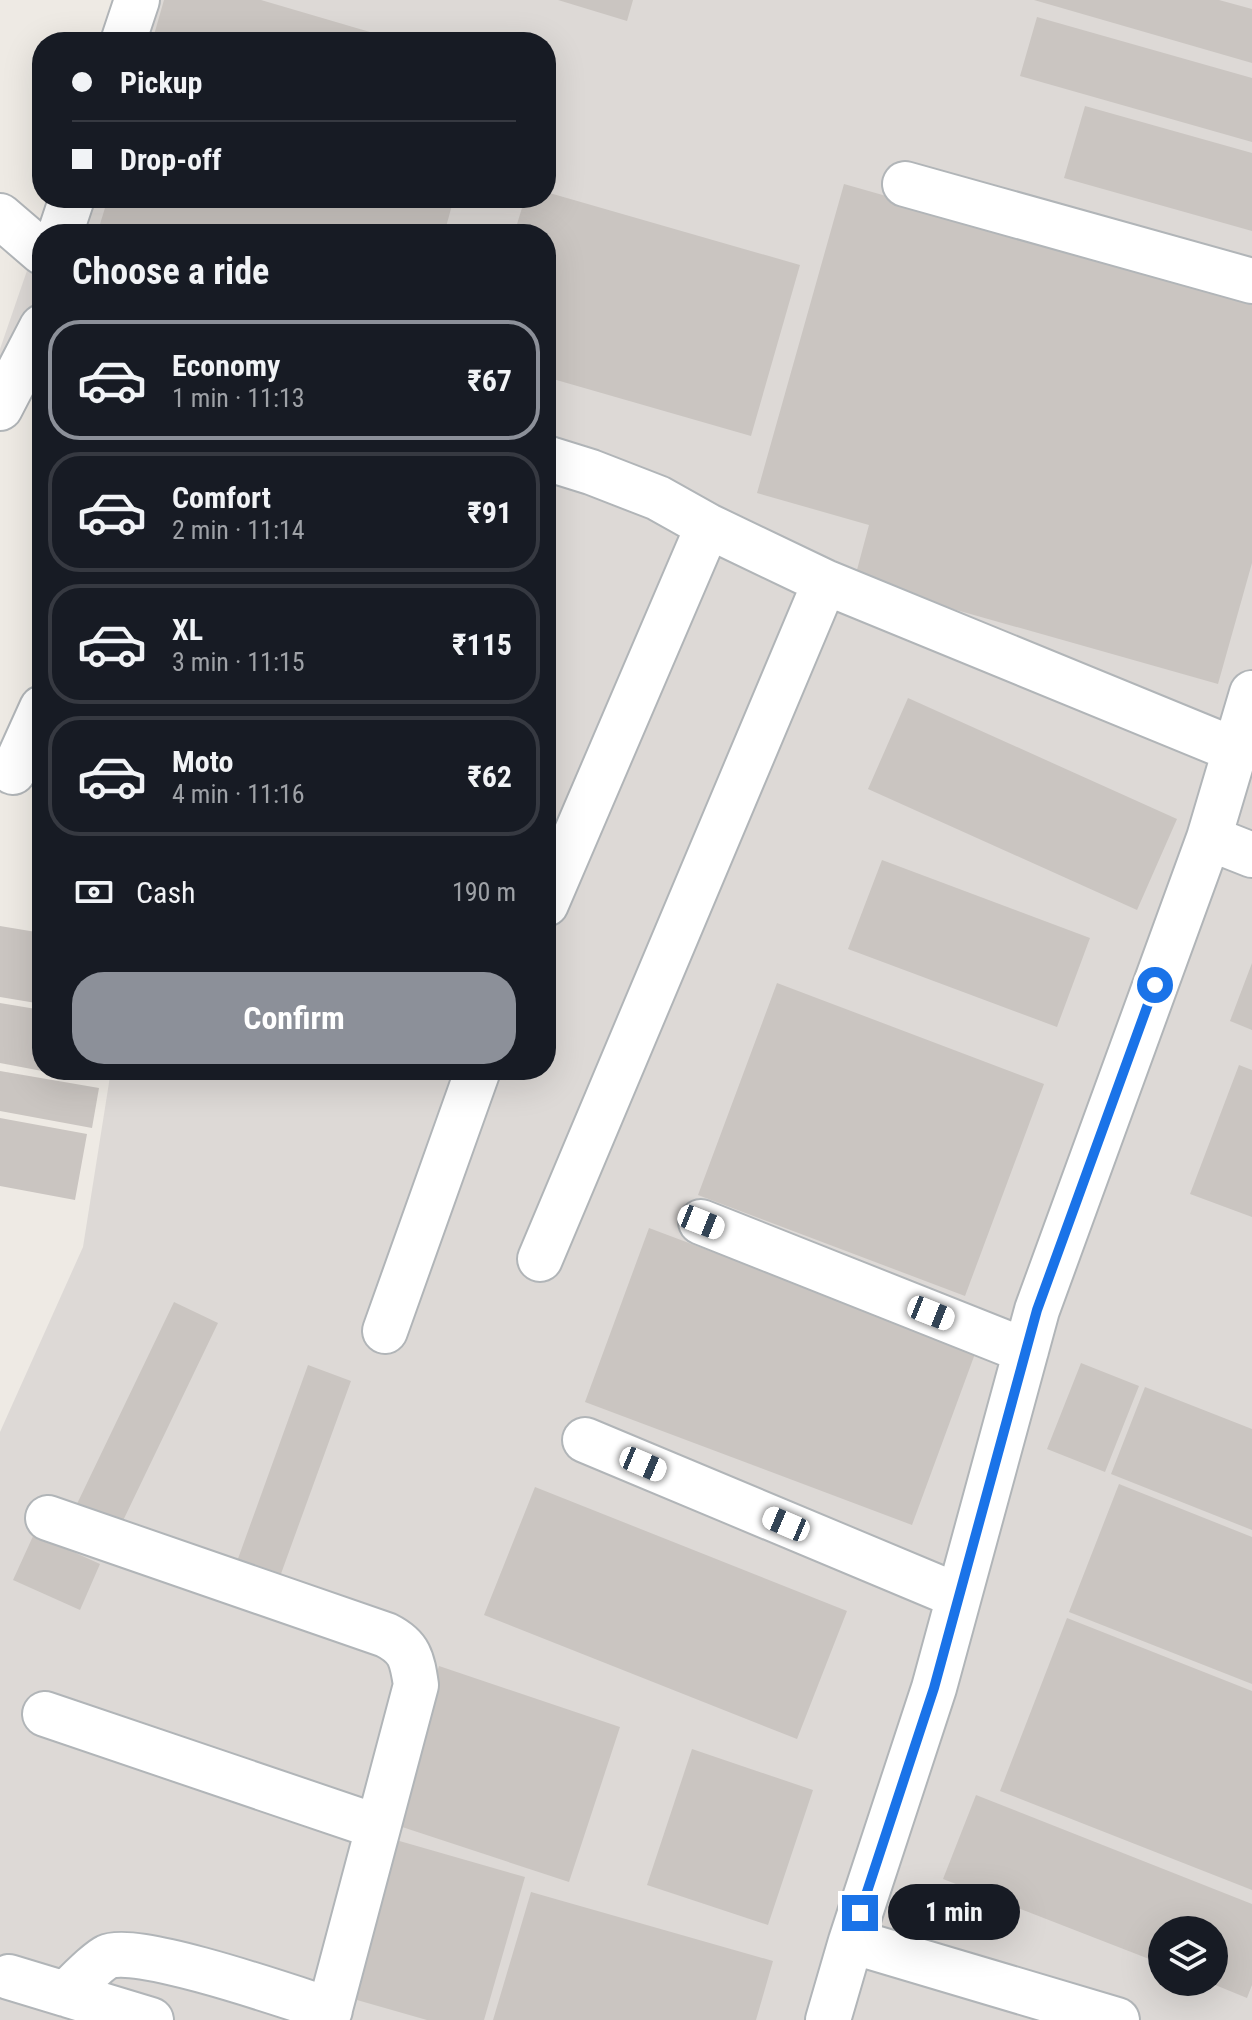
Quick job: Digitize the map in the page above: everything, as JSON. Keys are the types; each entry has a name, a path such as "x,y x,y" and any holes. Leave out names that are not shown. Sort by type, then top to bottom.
{"street":[{"path":"126,32 137,0"},
{"path":"905,184 1252,281"},
{"path":"0,216 32,243"},
{"path":"0,408 32,346"},
{"path":"556,461 658,498 708,526 825,582 1235,750"},
{"path":"556,881 708,526"},
{"path":"540,1259 825,582"},
{"path":"828,2020 934,1688 1043,1295 1209,838 1252,693"},
{"path":"13,772 32,730"},
{"path":"1209,838 1252,855"},
{"path":"385,1331 474,1080"},
{"path":"701,1222 1026,1351"},
{"path":"585,1440 958,1596"},
{"path":"48,1518 386,1635 403,1645 412,1662 416,1685 329,2015 171,1962 133,1955 107,1957 65,1994"},
{"path":"45,1714 378,1827"},
{"path":"851,1941 1117,2020"},
{"path":"9,1977 151,2020"}],"shaded area":[{"path":"120,0 1252,0 1252,2020 0,2020 0,1432 83,1247 109,1080 556,1080 556,224 43,224 49,208 556,208 556,32 109,32"},
{"path":"32,256 32,395 0,377 0,349"}],"building":[{"path":"164,0 261,0 370,32 155,32"},
{"path":"558,0 633,0 627,21"},
{"path":"1034,0 1219,0 1252,9 1252,63"},
{"path":"1037,17 1252,78 1252,142 1020,76"},
{"path":"1085,106 1252,153 1252,231 1064,178"},
{"path":"844,184 1252,300 1252,563 1218,684 854,581 869,525 757,493"},
{"path":"556,195 800,265 751,436 556,380 556,224 517,224 522,208 556,208"},
{"path":"105,208 451,208 447,224 100,224"},
{"path":"908,698 1177,819 1137,910 868,789"},
{"path":"882,860 1090,938 1057,1027 848,949"},
{"path":"0,926 32,931 32,1002 0,997"},
{"path":"1252,963 1252,1030 1230,1021"},
{"path":"777,983 1044,1084 965,1296 698,1195"},
{"path":"0,1003 32,1008 32,1069 0,1063"},
{"path":"1239,1065 1252,1070 1252,1217 1190,1194"},
{"path":"0,1071 32,1076 32,1080 52,1080 99,1088 92,1128 0,1111"},
{"path":"0,1118 87,1134 75,1200 0,1186"},
{"path":"649,1228 976,1351 912,1525 585,1402"},
{"path":"174,1302 218,1323 119,1529 75,1508"},
{"path":"1081,1363 1139,1386 1105,1472 1047,1449"},
{"path":"308,1365 351,1381 278,1582 235,1567"},
{"path":"1145,1387 1252,1429 1252,1530 1111,1474"},
{"path":"1119,1484 1252,1537 1252,1684 1069,1612"},
{"path":"535,1487 847,1611 797,1739 484,1615"},
{"path":"34,1534 100,1564 80,1610 13,1580"},
{"path":"1067,1618 1252,1691 1252,1890 1000,1791"},
{"path":"439,1666 620,1727 569,1882 387,1822"},
{"path":"692,1749 813,1790 768,1925 647,1885"},
{"path":"976,1795 1252,1904 1252,1985 1247,1998 1228,1990 1228,1916 1148,1916 1148,1959 943,1879"},
{"path":"389,1838 525,1877 484,2020 427,2020 343,1996"},
{"path":"531,1892 773,1961 756,2020 493,2020"}],"route":[{"path":"860,1913 934,1688 1037,1310 1155,985"}]}
